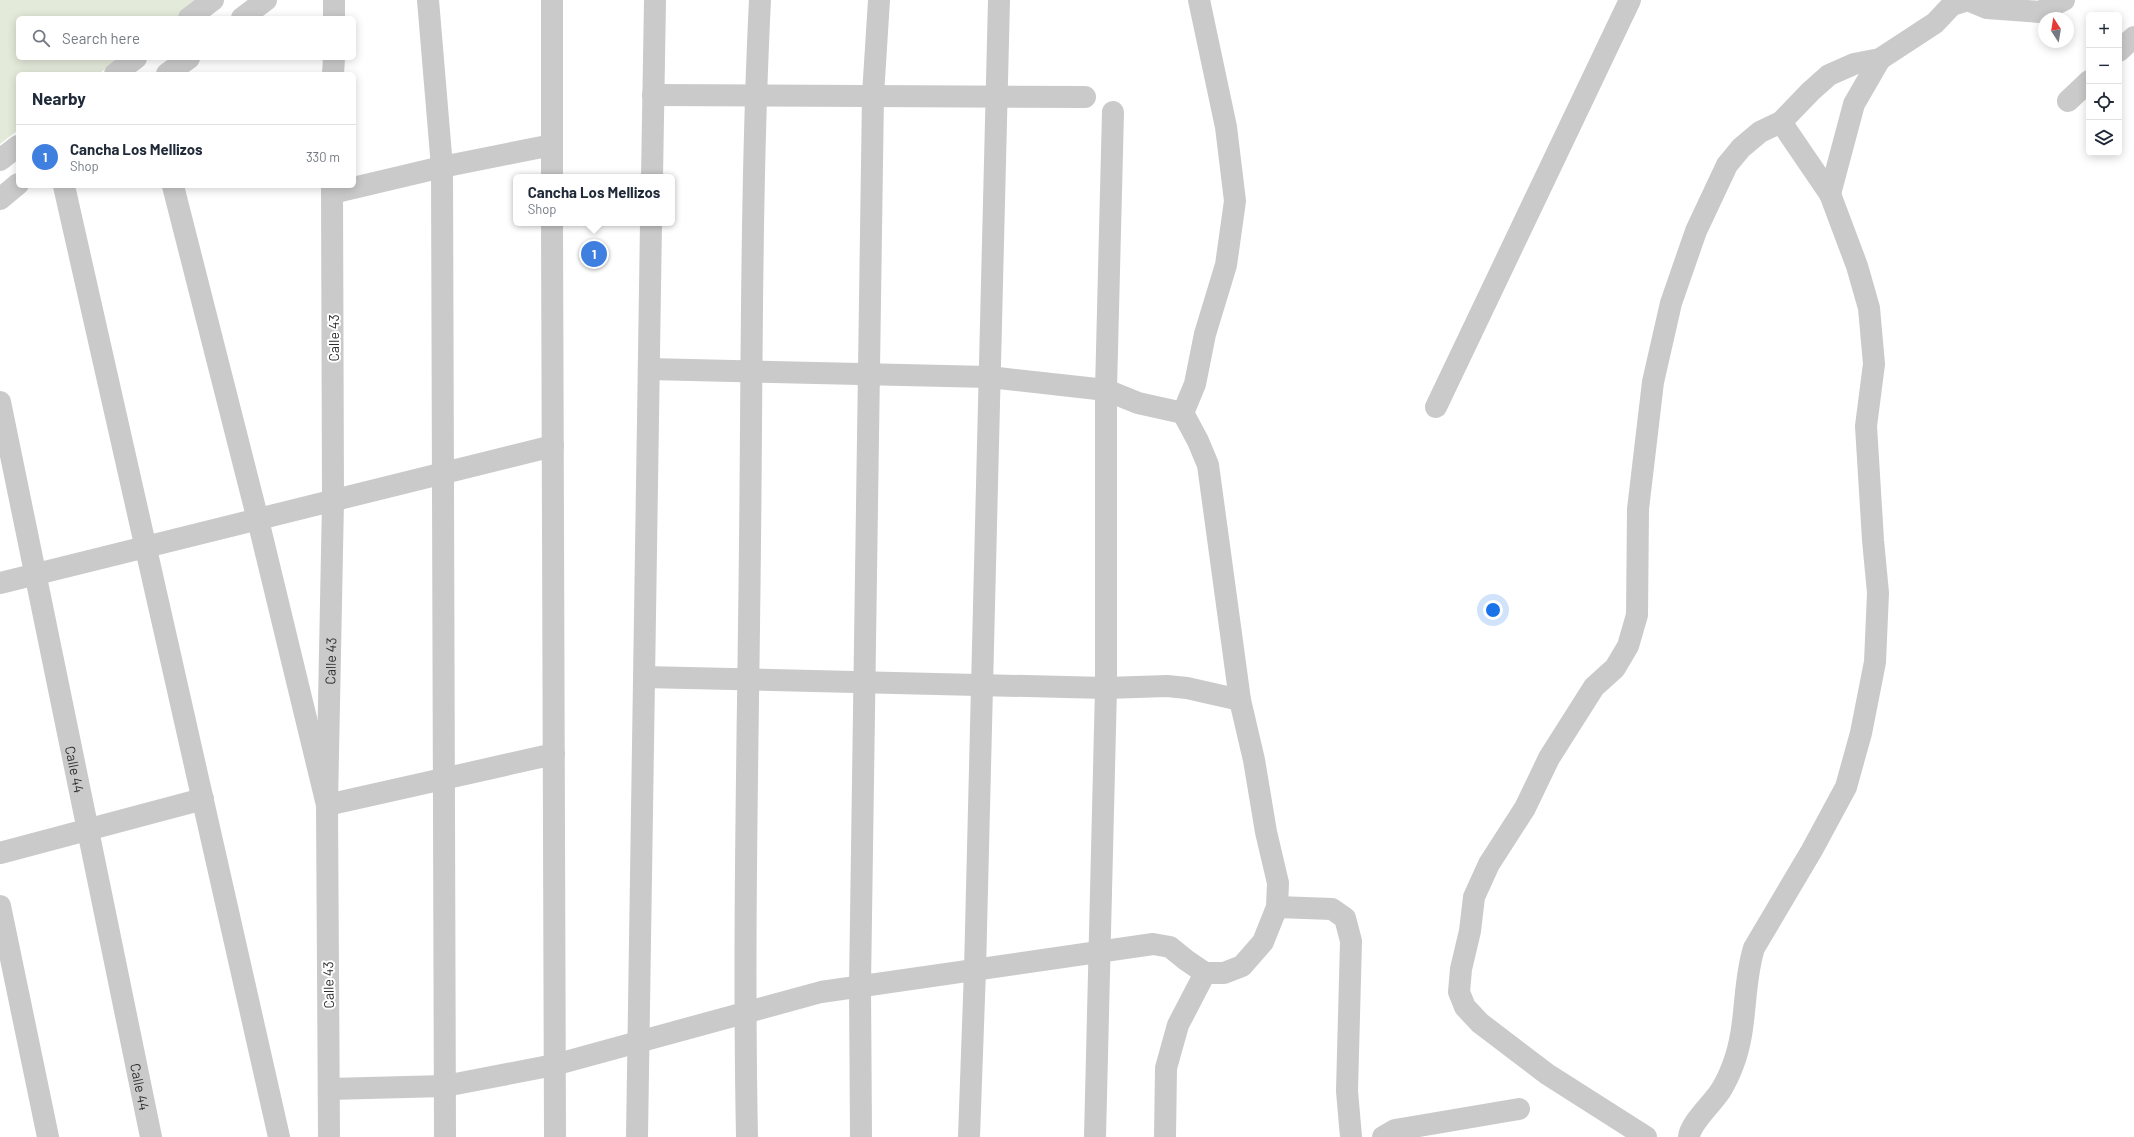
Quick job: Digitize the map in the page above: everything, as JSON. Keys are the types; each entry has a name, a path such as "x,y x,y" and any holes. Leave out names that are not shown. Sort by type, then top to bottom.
{"street":[{"path":"192,16 213,0"},
{"path":"245,16 266,0"},
{"path":"334,0 334,16"},
{"path":"428,0 442,167 445,1137"},
{"path":"552,0 552,174"},
{"path":"652,174 655,0"},
{"path":"747,1137 744,1013 755,95 760,0"},
{"path":"861,1137 860,986 873,95 879,0"},
{"path":"969,1137 975,970 999,0"},
{"path":"1183,413 1195,384 1205,334 1226,265 1235,201 1226,127 1199,0"},
{"path":"1436,407 1630,0"},
{"path":"1646,1137 1547,1074 1480,1023 1465,1007 1459,992 1461,969 1470,931 1474,897 1489,864 1525,808 1550,758 1594,687 1615,668 1628,646 1637,615 1638,509 1652,382 1671,303 1696,230 1727,165 1740,148 1760,132 1781,122 1829,75 1854,64 1880,59 1935,23 1952,5 1968,0 1987,8 2040,12 2064,0"},
{"path":"2122,48 2134,37"},
{"path":"1830,194 1854,104 1880,59"},
{"path":"118,72 133,60"},
{"path":"170,72 186,60"},
{"path":"333,72 334,60"},
{"path":"2068,101 2086,84"},
{"path":"653,95 1085,97"},
{"path":"1095,1137 1106,688 1106,390 1113,112"},
{"path":"1689,1137 1692,1128 1721,1090 1733,1065 1743,1030 1749,966 1754,948 1808,856 1846,787 1861,733 1875,662 1878,593 1866,426 1874,364 1869,308 1857,266 1830,194 1781,122"},
{"path":"356,185 552,145"},
{"path":"0,160 16,148"},
{"path":"0,199 16,186"},
{"path":"64,188 279,1137"},
{"path":"174,188 258,520 327,805 554,754"},
{"name":"Calle 43","path":"329,1137 327,805 333,501 332,190"},
{"path":"552,226 555,1137"},
{"path":"637,1137 651,226"},
{"path":"329,1089 445,1086 554,1064 821,992 1153,944 1170,947 1186,960 1205,972 1224,973 1242,966 1263,942 1277,907 1278,883 1266,832 1254,760 1240,700 1208,465 1198,441 1183,413 1138,402 1106,390 989,377 649,368"},
{"name":"Calle 44","path":"0,402 151,1137"},
{"path":"0,583 553,446"},
{"path":"644,677 1106,688 1167,686 1187,688 1240,700"},
{"path":"0,853 203,798"},
{"path":"0,906 48,1137"},
{"path":"1277,907 1332,909 1344,918 1351,941 1347,1091 1351,1137"},
{"path":"1164,1137 1166,1068 1178,1025 1205,972"},
{"path":"1383,1137 1395,1130 1519,1109"}],"green space":[{"path":"0,0 201,0 180,16 16,16 16,60 118,60 101,72 16,72 16,132 0,144"}],"place":[{"name":"Cancha Los Mellizos","path":"594,254"}]}
